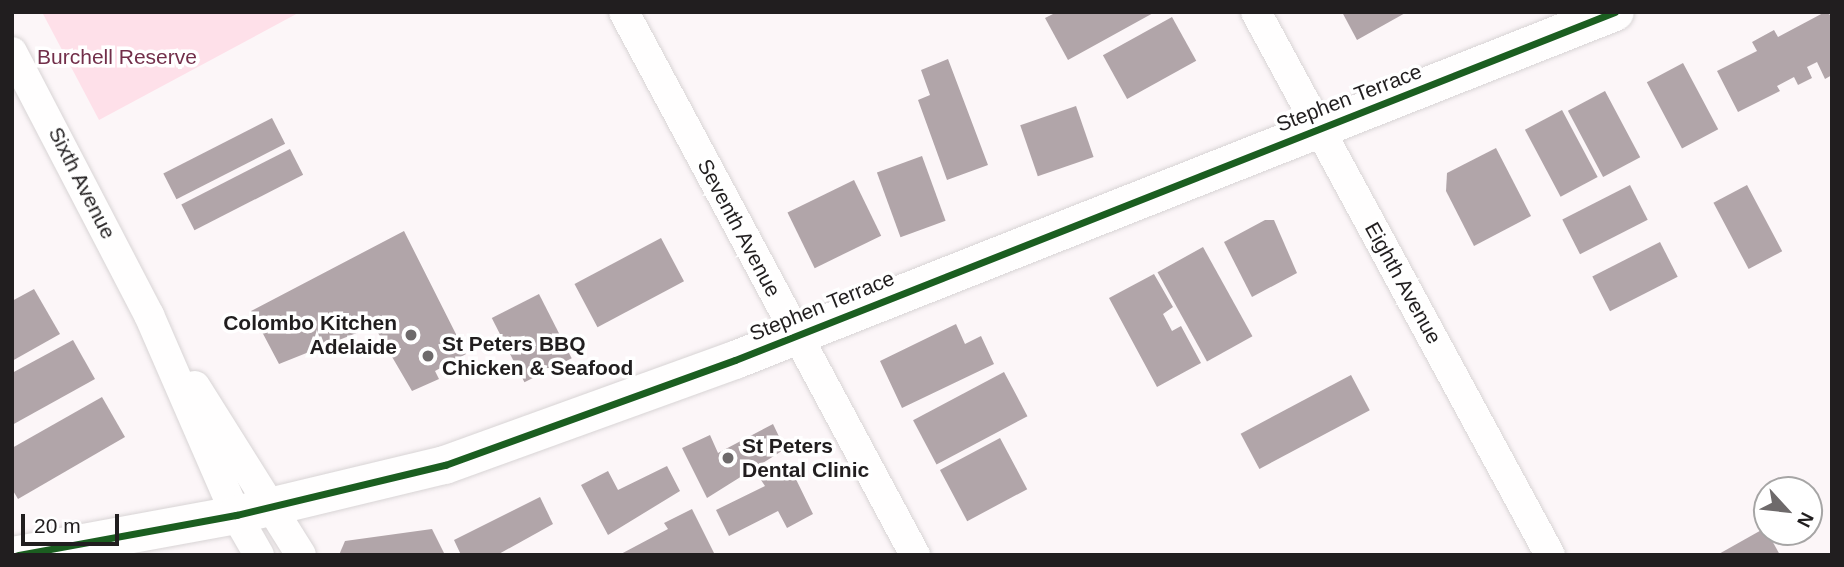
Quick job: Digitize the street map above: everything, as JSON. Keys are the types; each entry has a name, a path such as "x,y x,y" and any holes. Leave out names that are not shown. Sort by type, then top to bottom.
{"main road":[{"name":"Stephen Terrace","path":"18,555 236,515 445,465 796,334 1615,12"}],"street":[{"name":"Seventh Avenue","path":"624,12 915,555"},
{"name":"Eighth Avenue","path":"1256,12 1550,555"},
{"name":"Sixth Avenue","path":"12,52 149,315 236,515 259,555"},
{"name":"Sixth Avenue","path":"149,315 301,555"}],"green space":[{"name":"Burchell Reserve","path":"42,12 300,12 99,120"}],"building":[{"path":"1057,12 1155,12 1068,60 1045,18"},
{"path":"1342,12 1407,12 1357,40"},
{"path":"1825,12 1832,16 1832,75 1825,79 1817,62 1807,67 1812,78 1798,85 1794,77 1777,86 1780,91 1738,112 1717,71 1757,51 1752,42 1774,30 1778,37"},
{"path":"1172,17 1196,61 1127,99 1103,55"},
{"path":"948,59 988,165 947,180 918,100 930,95 921,70"},
{"path":"1683,63 1718,129 1682,148 1647,82"},
{"path":"1605,91 1640,157 1603,177 1568,111"},
{"path":"1076,106 1094,157 1038,176 1020,125"},
{"path":"1562,110 1598,177 1561,197 1525,130"},
{"path":"272,118 285,144 176,199 163,173"},
{"path":"1496,148 1531,216 1474,246 1446,191 1447,173"},
{"path":"290,149 303,175 194,230 181,204"},
{"path":"922,156 946,221 900,237 877,172"},
{"path":"854,180 881,236 815,268 787,212"},
{"path":"1630,185 1648,220 1580,254 1562,220"},
{"path":"1747,185 1782,251 1749,269 1713,203"},
{"path":"1265,220 1274,220 1297,273 1252,297 1224,242"},
{"path":"404,231 466,354 435,371 439,379 412,391 374,326 279,364 251,311"},
{"path":"661,238 684,281 597,327 574,284"},
{"path":"1660,242 1678,277 1610,311 1592,277"},
{"path":"1203,247 1252,336 1207,361 1158,272"},
{"path":"1154,274 1173,307 1163,314 1172,331 1181,326 1201,363 1157,387 1109,298"},
{"path":"34,289 60,334 12,361 12,301"},
{"path":"539,294 572,358 524,382 492,318"},
{"path":"956,324 965,344 981,336 994,364 902,408 880,361"},
{"path":"73,340 95,379 12,425 12,373"},
{"path":"1004,372 1027,416 937,465 913,420"},
{"path":"1351,375 1370,410 1259,469 1241,434"},
{"path":"102,397 125,437 18,499 12,489 12,448"},
{"name":"St Peters Dental Clinic","path":"773,424 785,449 707,498 682,448 710,435 718,453"},
{"path":"1000,438 1027,489 967,521 940,470"},
{"path":"789,465 813,514 787,528 778,511 729,536 716,510 765,486 761,480"},
{"path":"667,466 680,491 608,535 581,485 608,471 618,490"},
{"path":"540,497 553,524 497,555 461,555 454,540"},
{"path":"692,509 715,555 619,555 668,529 664,523"},
{"path":"432,529 445,555 339,555 345,541"},
{"path":"1753,535 1753,546 1775,546 1780,555 1717,555"}],"cycle path":[{"path":"18,555 236,515 445,465 735,360 1615,12"}],"place":[{"name":"Colombo Kitchen Adelaide","path":"411,335"},
{"name":"St Peters BBQ Chicken & Seafood","path":"428,356"},
{"name":"St Peters Dental Clinic","path":"728,458"}]}
